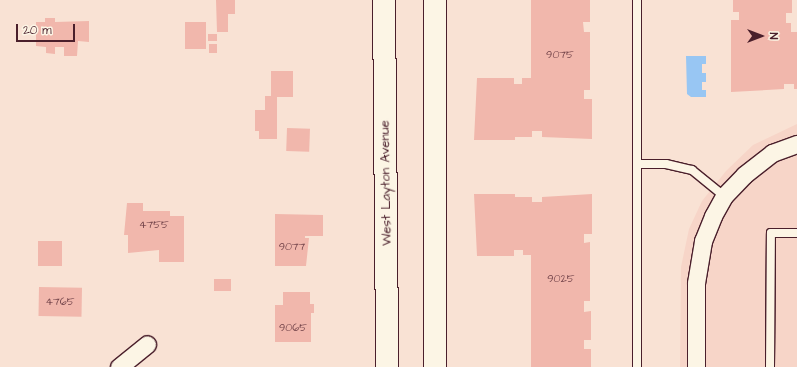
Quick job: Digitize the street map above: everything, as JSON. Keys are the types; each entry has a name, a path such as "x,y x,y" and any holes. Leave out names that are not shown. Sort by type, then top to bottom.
{"main road":[{"name":"West Layton Avenue","path":"384,0 387,367"},
{"path":"423,0 435,66"},
{"path":"435,0 435,367"}],"street":[{"path":"696,367 696,283 703,241 724,196 744,175 772,153 797,144"},
{"path":"119,367 147,344"}],"lane":[{"path":"637,0 637,367"},
{"path":"637,164 666,164 692,170 724,196"},
{"path":"770,367 771,233 797,233"}],"shaded area":[{"path":"797,124 797,367 680,367 681,267 689,229 702,201 726,171 753,145"}],"water":[{"path":"686,56 706,56 706,64 702,64 702,73 706,73 706,82 702,82 702,90 706,90 706,97 691,97 687,94"}],"building":[{"path":"216,0 235,0 235,14 228,14 228,32 217,32"},
{"path":"531,0 590,0 590,22 583,22 584,32 590,32 590,90 584,90 584,99 592,99 592,139 542,137 542,131 532,131 532,137 515,137 515,140 474,140 477,78 514,78 514,84 522,84 522,78 531,78"},
{"path":"733,0 792,0 792,13 786,13 786,23 791,23 791,32 797,32 797,89 794,89 794,84 784,84 784,89 731,92 731,20 739,20 739,12 733,12"},
{"path":"45,18 55,18 55,22 89,21 89,42 78,41 77,56 64,56 64,47 55,47 55,54 46,53 46,47 36,46 36,22 45,22"},
{"path":"185,22 206,22 206,49 185,49"},
{"path":"208,34 217,34 217,41 208,41"},
{"path":"209,44 217,44 217,53 209,53"},
{"path":"271,71 293,71 293,97 277,97 277,139 259,139 259,131 255,131 255,110 265,110 265,96 271,96"},
{"path":"287,128 310,129 309,152 286,151"},
{"path":"474,194 515,194 515,197 532,197 532,202 542,202 542,197 592,194 592,234 584,234 584,243 590,242 590,301 584,301 584,312 591,311 591,340 584,340 584,349 591,349 591,367 531,367 531,255 523,255 523,250 514,250 514,256 477,256"},
{"path":"127,203 143,203 143,211 170,211 170,216 184,216 184,262 159,262 159,250 128,253 128,235 124,235"},
{"path":"275,214 323,215 323,236 305,236 305,238 309,238 306,266 275,266"},
{"path":"38,241 62,241 62,266 38,266"},
{"path":"214,279 231,279 231,291 214,291"},
{"path":"39,287 82,288 81,317 38,316"},
{"path":"283,292 310,292 310,304 314,304 314,313 311,313 311,342 275,342 275,305 283,305"}]}
